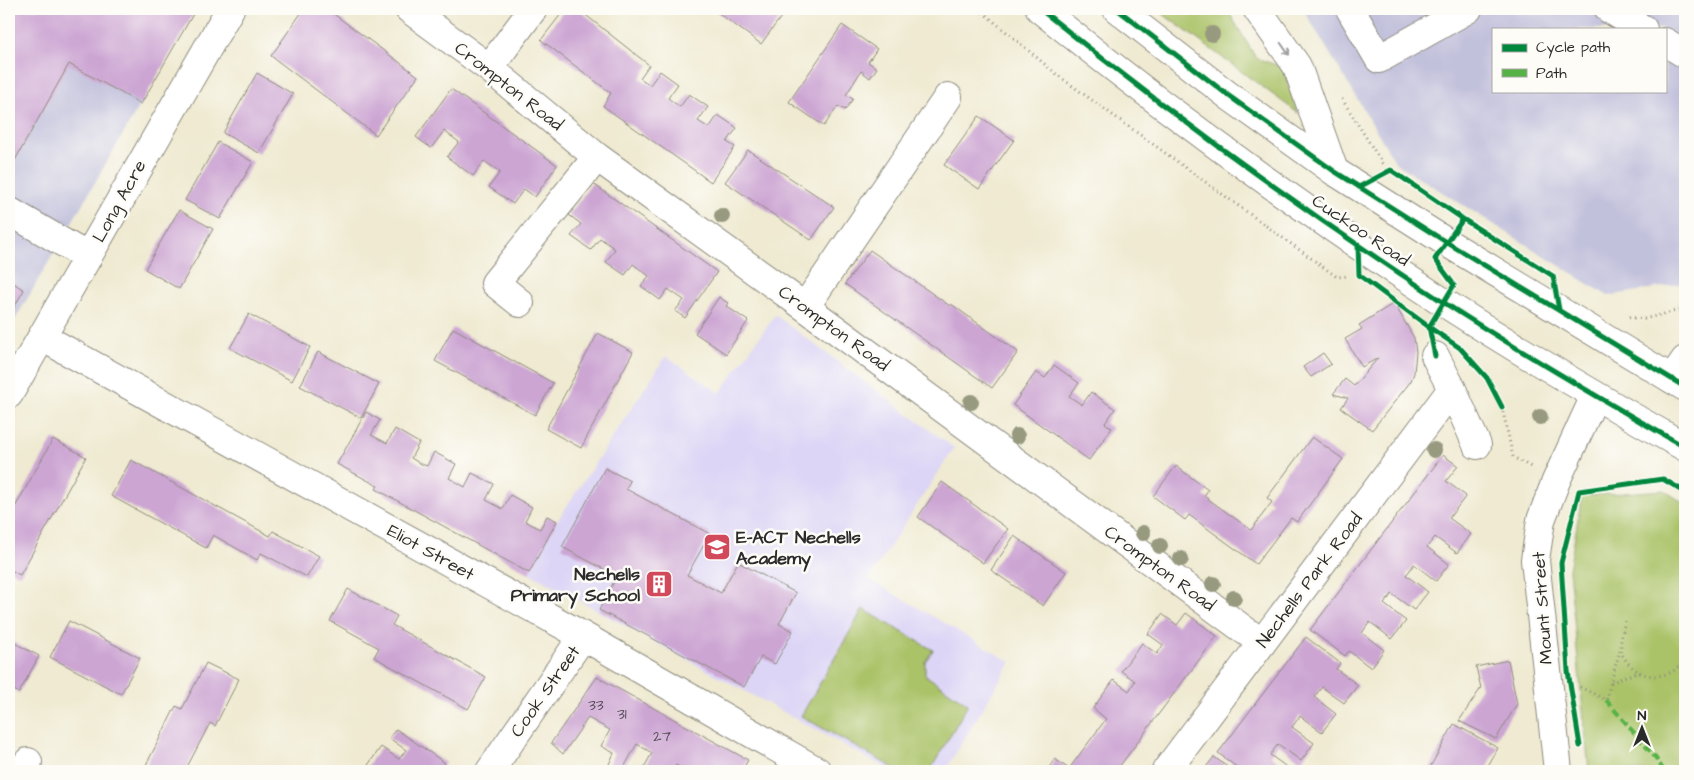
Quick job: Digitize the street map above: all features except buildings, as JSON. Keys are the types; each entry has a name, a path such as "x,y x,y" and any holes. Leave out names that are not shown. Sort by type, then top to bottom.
{"street":[{"name":"Long Acre","path":"9,394 230,9"},
{"name":"Crompton Road","path":"408,9 489,68 597,157 805,307 1262,643"},
{"path":"489,68 533,9"},
{"name":"Cuckoo Road","path":"1040,9 1204,136 1443,302 1595,396 1685,447"},
{"name":"Cuckoo Road","path":"1117,9 1229,96 1334,171 1446,242 1681,376"},
{"name":"Cuckoo Road","path":"1257,9 1297,66 1334,171"},
{"path":"1350,9 1379,60 1468,9"},
{"path":"1609,9 1641,28"},
{"path":"1666,43 1685,54"},
{"path":"805,307 948,97"},
{"path":"520,303 495,283 597,157"},
{"path":"9,211 88,257"},
{"name":"Eliot Street","path":"42,337 583,636 816,771"},
{"path":"1435,356 1477,446"},
{"name":"Nechells Park Road","path":"1166,771 1452,389"},
{"name":"Mount Street","path":"1558,771 1559,683 1536,560 1542,520 1556,481 1595,396"},
{"name":"Cook Street","path":"490,771 583,636"}],"path":[{"path":"980,9 1060,77 1337,277 1359,275 1358,244"},
{"path":"1624,316 1644,319 1680,310 1685,306"},
{"path":"1498,400 1502,407 1513,457"},
{"path":"1559,683 1606,700 1626,620"},
{"path":"1620,646 1621,653 1626,660 1640,672 1649,675 1659,676 1669,673 1678,669 1685,659"},
{"path":"1610,683 1640,672"}],"shaded area":[{"path":"9,9 196,9 9,330"},
{"path":"1303,9 1685,9 1685,283 1608,296 1396,163"},
{"name":"E-ACT Nechells Academy","path":"775,315 954,448 869,579 1011,662 945,771 891,771 529,573 557,521 666,356 720,393"}],"green space":[{"path":"1156,9 1227,9 1256,58 1282,67 1298,113"},
{"path":"1664,490 1685,504 1685,771 1589,771 1569,570 1582,496"},
{"path":"863,609 933,650 925,662 925,675 968,704 930,771 899,771 801,716"}],"marked path":[{"path":"1606,700 1655,757 1664,771"}],"cycle path":[{"path":"1040,9 1138,86 1288,197 1391,268 1533,358 1685,447"},
{"path":"1117,9 1229,96 1334,171 1446,242 1685,387"},
{"path":"1359,187 1391,170 1463,219 1553,276 1559,310"},
{"path":"1435,356 1429,327 1454,285 1435,259 1463,219"},
{"path":"1358,244 1359,275 1460,348 1487,378 1502,407"},
{"path":"1580,746 1568,671 1561,563 1579,491 1663,479 1685,492"}],"place":[{"name":"E-ACT Nechells Academy","path":"717,547"},
{"name":"Nechells Primary School","path":"659,584"}]}
